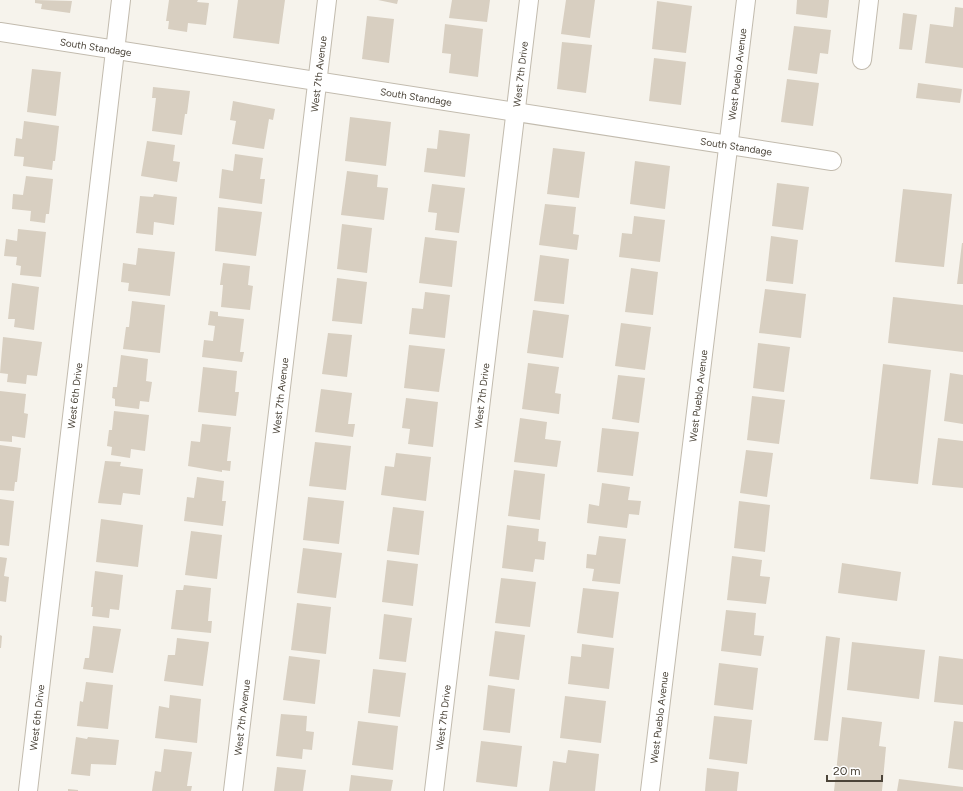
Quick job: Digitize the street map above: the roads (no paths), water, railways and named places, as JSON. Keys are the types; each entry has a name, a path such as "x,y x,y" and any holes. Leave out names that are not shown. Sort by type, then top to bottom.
{"street":[{"name":"West 6th Drive","path":"28,791 121,0"},
{"name":"West 7th Avenue","path":"233,791 327,0"},
{"name":"West 7th Drive","path":"434,791 529,0"},
{"name":"West Pueblo Avenue","path":"650,791 746,0"},
{"path":"862,60 869,0"},
{"name":"South Standage","path":"0,32 832,161"}]}
